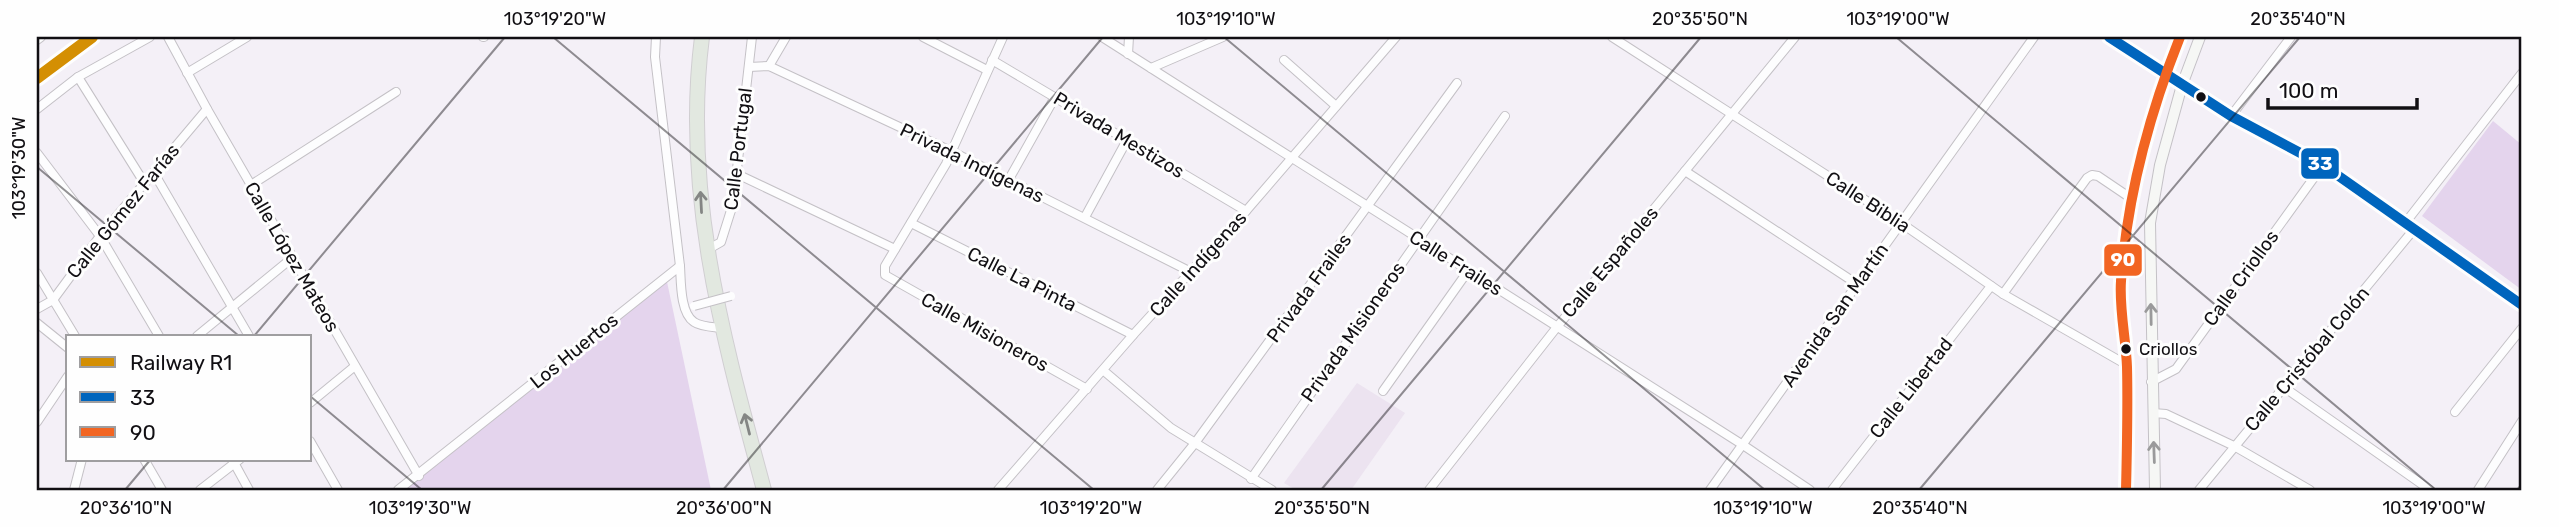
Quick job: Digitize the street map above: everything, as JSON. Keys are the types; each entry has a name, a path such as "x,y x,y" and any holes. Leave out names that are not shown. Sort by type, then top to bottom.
{"highway":[{"path":"701,43 698,136 706,251 764,490"}],"street":[{"path":"37,40 41,37"},
{"path":"37,109 78,77 150,37"},
{"name":"Calle López Mateos","path":"168,37 419,476"},
{"path":"187,73 247,37"},
{"path":"656,37 655,57 684,303 689,317 697,324 723,328"},
{"name":"Calle Portugal","path":"706,251 721,242 733,204 752,37"},
{"path":"749,67 769,65 786,37"},
{"path":"923,37 987,70"},
{"path":"737,174 895,249 951,151 1003,37"},
{"name":"Calle Frailes","path":"1102,37 1810,490"},
{"path":"1128,54 1129,37"},
{"path":"1151,68 1223,37"},
{"name":"Calle Indígenas","path":"998,490 1292,159 1396,37"},
{"name":"Calle Biblia","path":"1612,37 1901,223 1990,286 2127,365"},
{"name":"Calle Españoles","path":"1429,490 1556,327 1795,37"},
{"name":"Avenida San Martín","path":"1710,490 2034,37"},
{"path":"2109,37 2231,116 2323,165 2522,305"},
{"path":"2126,490 2127,365 2121,284 2132,199 2146,138 2180,37"},
{"path":"2155,490 2150,223 2160,165 2182,85 2200,37"},
{"path":"2231,116 2291,37"},
{"path":"1284,60 1336,106"},
{"name":"Privada Mestizos","path":"992,61 1246,211"},
{"name":"Privada Indígenas","path":"769,65 951,151 1191,272"},
{"path":"2406,222 2522,73"},
{"path":"78,77 145,184"},
{"name":"Privada Frailes","path":"1157,490 1195,443 1457,83"},
{"path":"251,185 396,92"},
{"path":"1008,181 1055,97"},
{"name":"Calle Gómez Farías","path":"37,309 53,300 100,236 207,109"},
{"name":"Privada Misioneros","path":"1251,479 1504,116"},
{"path":"1085,217 1127,139"},
{"path":"37,153 100,236 158,335"},
{"name":"Calle Criollos","path":"2151,382 2176,369 2323,165"},
{"path":"1685,171 1857,284"},
{"path":"154,173 248,335"},
{"path":"2003,294 2087,178 2098,176 2132,199"},
{"name":"Calle La Pinta","path":"912,223 1133,335"},
{"name":"Calle Cristóbal Colón","path":"2199,490 2415,228"},
{"name":"Calle Misioneros","path":"895,249 885,266 885,275 1087,389"},
{"path":"198,335 292,258"},
{"name":"Los Huertos","path":"398,490 680,266"},
{"path":"1384,391 1468,271"},
{"path":"37,273 74,335"},
{"name":"Calle Libertad","path":"1832,490 1990,286"},
{"path":"694,306 731,296"},
{"path":"37,323 66,346"},
{"path":"2455,412 2522,328"},
{"path":"312,401 355,366"},
{"path":"1104,371 1171,428 1272,490"},
{"path":"37,422 66,379"},
{"path":"2285,388 2430,490"},
{"path":"2153,413 2166,414 2234,446 2310,490"},
{"path":"2478,490 2522,421"},
{"path":"312,444 338,490"},
{"path":"74,490 81,461"},
{"path":"145,461 162,490"},
{"path":"200,490 235,461"},
{"path":"236,461 250,490"}],"shaded area":[{"path":"2493,121 2522,145 2522,290 2422,216"},
{"path":"666,277 711,490 403,490"},
{"path":"1357,383 1405,413 1351,490 1296,490 1284,483"}],"rail line":[{"name":"R1","path":"37,78 92,37"}],"transit line":[{"name":"33","path":"2109,37 2231,116 2323,165 2522,305"},
{"name":"90","path":"2126,490 2127,367 2121,292 2124,250 2134,187 2149,126 2180,37"}],"place":[{"name":"Criollos","path":"2126,349"}]}
